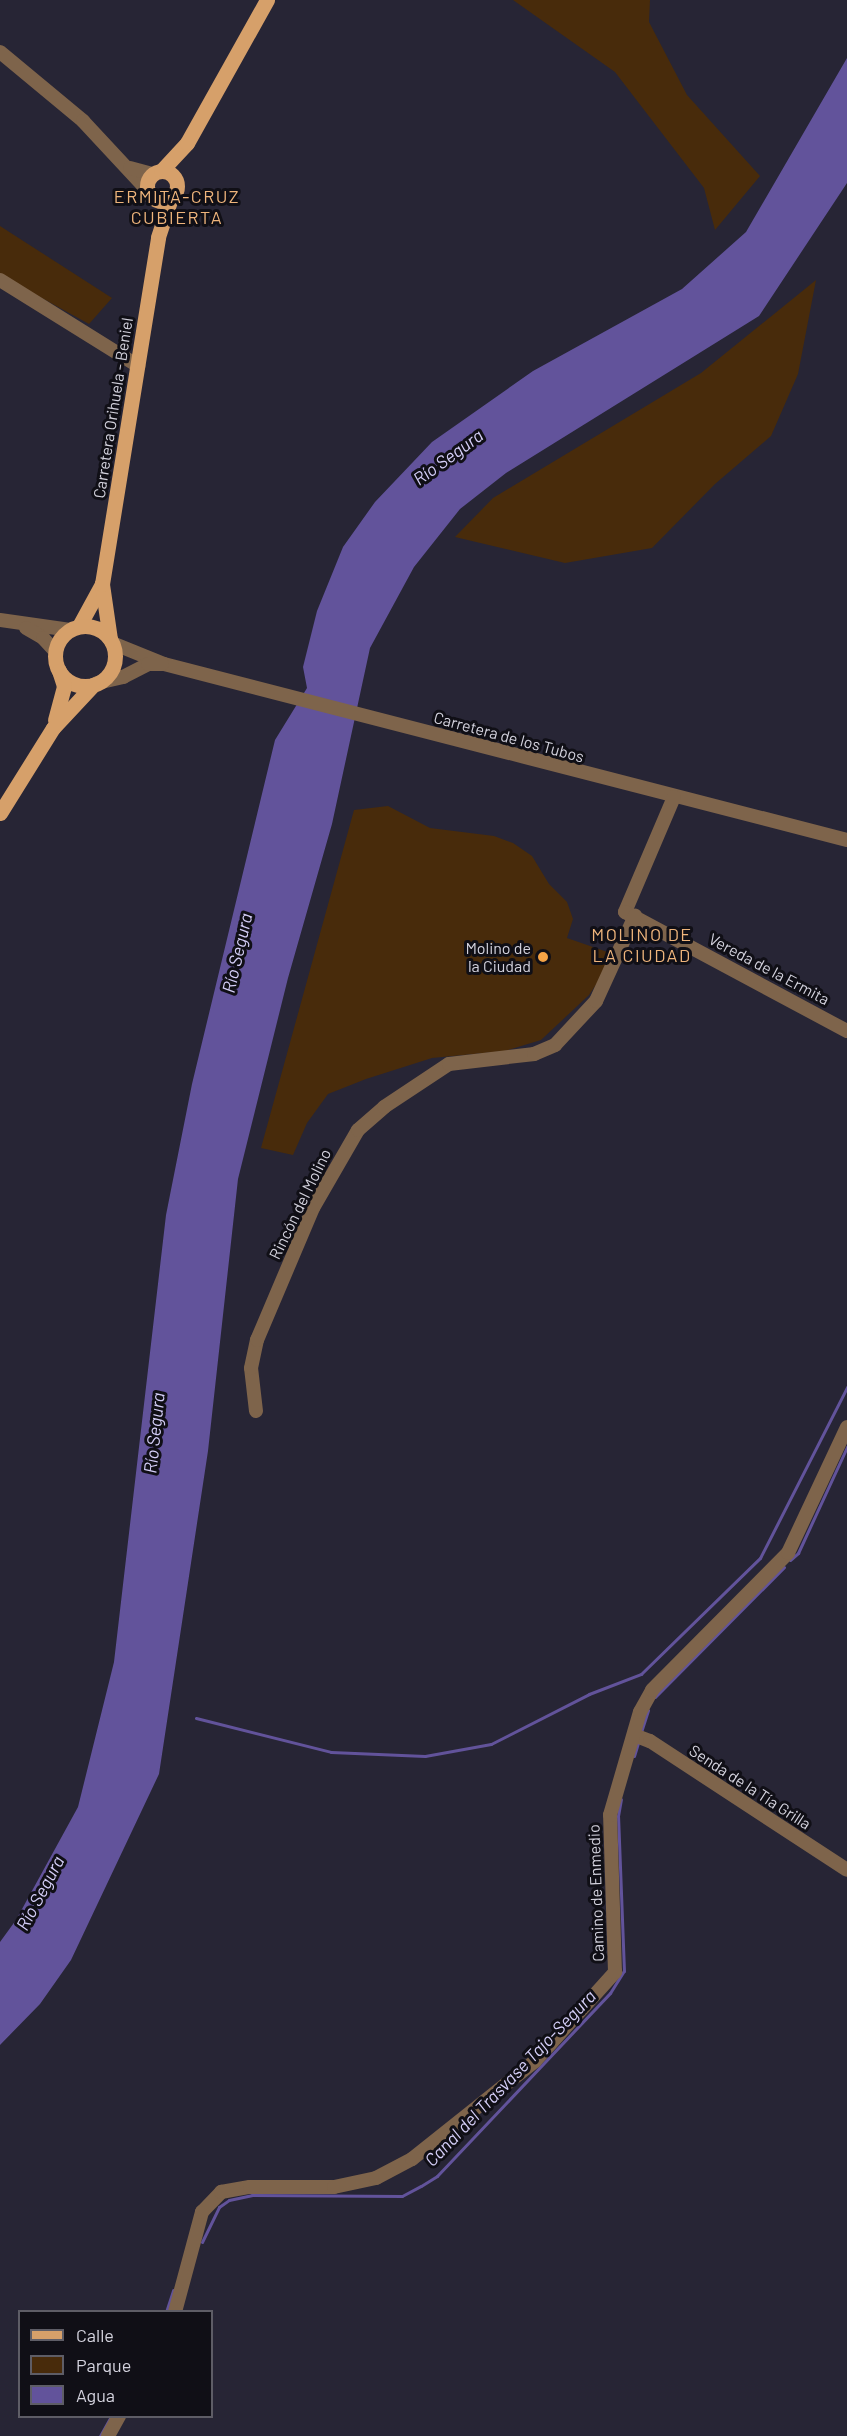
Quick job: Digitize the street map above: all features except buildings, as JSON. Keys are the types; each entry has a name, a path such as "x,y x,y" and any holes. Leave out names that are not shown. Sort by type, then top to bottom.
{"main road":[{"path":"187,143 157,173 150,195 162,202 171,198 177,190 176,181 187,143 267,0"},
{"path":"157,173 170,174 176,181"},
{"name":"Carretera Orihuela - Beniel","path":"150,195 158,237"},
{"name":"Carretera Orihuela - Beniel","path":"111,641 102,584 158,237 171,198"},
{"name":"Carretera Orihuela - Beniel","path":"74,628 102,584"},
{"path":"0,813 52,728 112,669 115,656 111,641 96,628 74,628 55,651 64,686 52,728"},
{"path":"59,671 74,684 95,684"}],"street":[{"path":"0,52 83,121 130,168 150,195"},
{"path":"130,168 157,173"},
{"path":"0,280 87,331 138,366"},
{"path":"0,620 21,625 74,628"},
{"path":"21,625 43,638 55,651"},
{"name":"Carretera de los Tubos","path":"111,641 164,664 847,840"},
{"name":"Carretera de los Tubos","path":"95,684 123,677 148,664 164,664"},
{"path":"635,916 626,912 674,797"},
{"name":"Vereda de la Ermita","path":"635,916 847,1031"},
{"name":"Rincón del Molino","path":"256,1411 250,1368 256,1340 313,1208 358,1130 384,1107 449,1064 534,1054 555,1045 596,1001 635,916"},
{"name":"Camino de Enmedio","path":"176,2310 202,2212 221,2192 250,2187 334,2187 376,2178 412,2159 535,2061 615,1972 609,1815 634,1735 652,1690 788,1553 847,1427"},
{"name":"Senda de la Tía Grilla","path":"634,1735 650,1741 847,1870"},
{"path":"108,2436 117,2418"}],"green space":[{"path":"513,0 650,0 649,22 687,95 760,176 715,230 704,188 615,72"},
{"path":"0,226 112,298 89,324 0,275"},
{"path":"816,280 798,374 771,436 715,484 652,548 565,563 455,537 493,498 701,373"},
{"path":"388,806 430,828 494,836 513,843 532,856 549,884 567,902 573,919 567,938 616,955 589,995 541,1040 505,1051 432,1058 366,1079 328,1094 307,1123 293,1155 261,1148 354,810"}],"water":[{"name":"Río Segura","path":"847,58 847,183 759,316 506,473 460,509 414,567 370,648 332,824 288,978 238,1179 208,1451 159,1774 71,1960 40,2004 0,2045 0,1942 16,1920 78,1807 114,1662 166,1215 192,1084 275,740 307,688 303,667 317,611 343,547 375,502 432,442 533,371 682,289 746,232"}],"waterway":[{"name":"Canal del Trasvase Tajo-Segura","path":"196,1718 331,1752 425,1756 491,1744 589,1694 641,1674 760,1558 847,1387"},
{"name":"Canal del Trasvase Tajo-Segura","path":"790,1560 798,1553 847,1447"},
{"name":"Canal del Trasvase Tajo-Segura","path":"655,1697 784,1567"},
{"name":"Canal del Trasvase Tajo-Segura","path":"641,1732 648,1710"},
{"name":"Canal del Trasvase Tajo-Segura","path":"634,1756 638,1743"},
{"name":"Canal del Trasvase Tajo-Segura","path":"202,2242 219,2207 229,2200 252,2195 402,2196 437,2176 610,1993 624,1971 618,1816 621,1799"},
{"path":"167,2310 173,2290"},
{"path":"100,2436 110,2418"}],"place":[{"name":"Molino de la Ciudad","path":"543,957"}],"district":[{"name":"ERMITA-CRUZ CUBIERTA","path":"177,207"},
{"name":"MOLINO DE LA CIUDAD","path":"642,945"}]}
